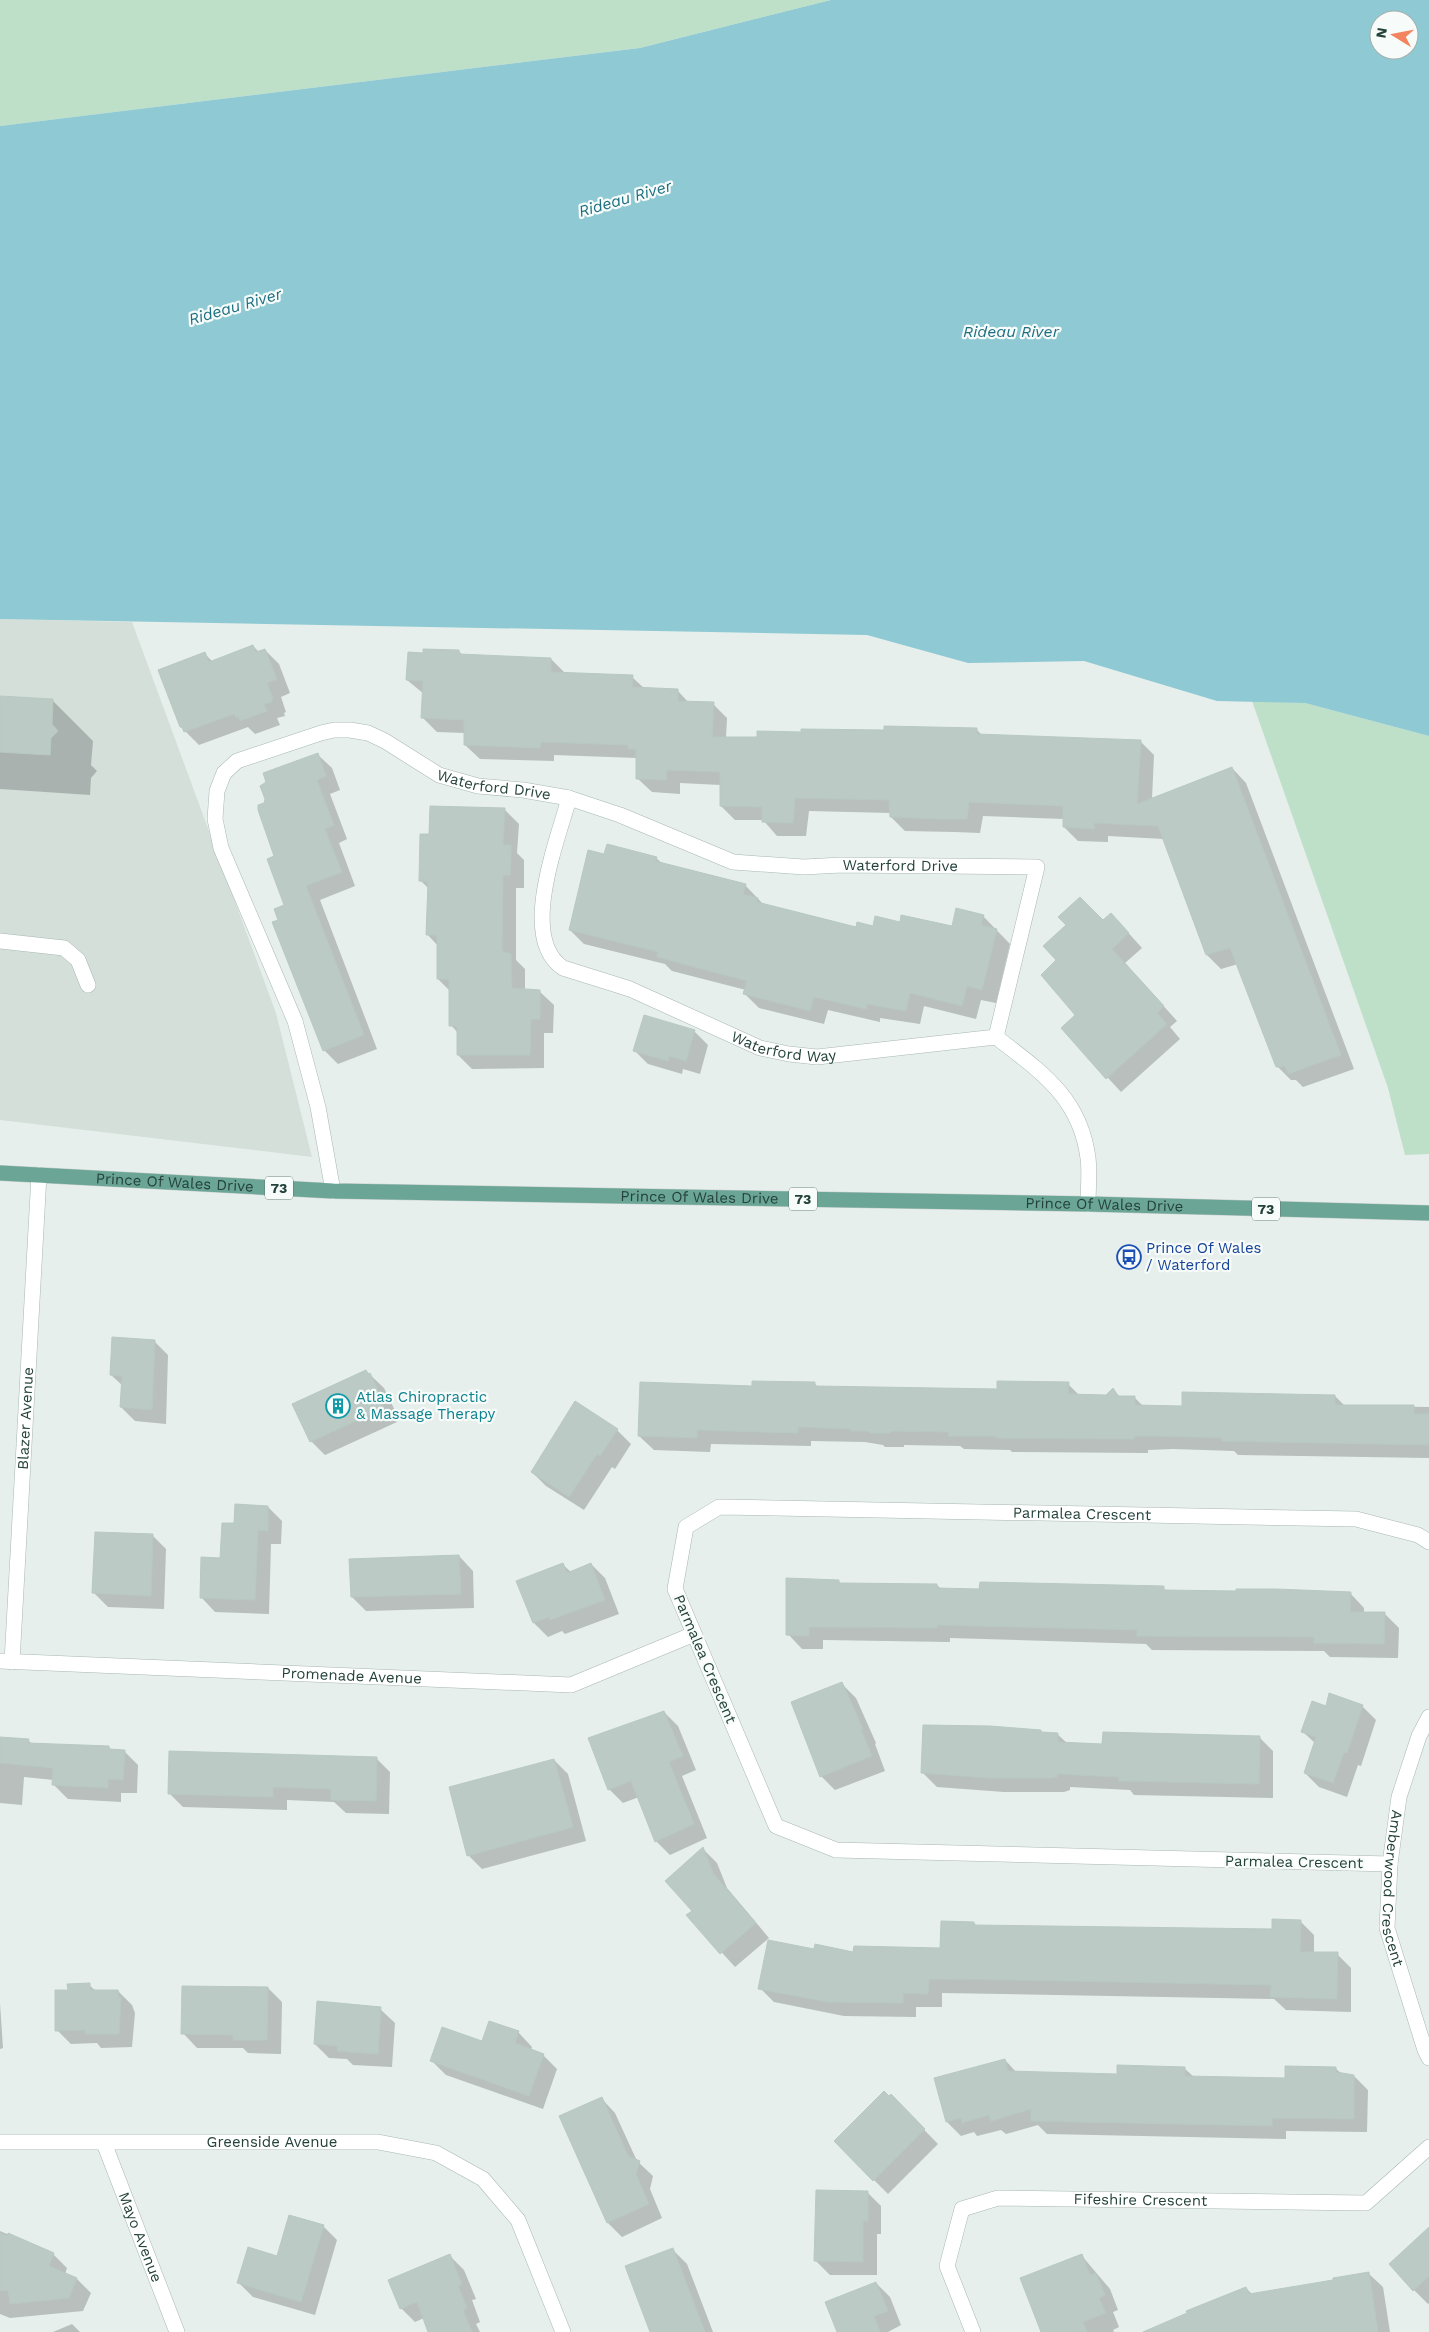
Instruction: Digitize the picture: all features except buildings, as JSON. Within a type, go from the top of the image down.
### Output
[{"type":"main road","name":"Prince Of Wales Drive","points":[[0,1173],[333,1191],[1088,1204],[1429,1213]]},
{"type":"street","name":"Waterford Drive","points":[[333,1191],[318,1107],[295,1020],[221,848],[215,819],[217,791],[224,774],[237,761],[257,753],[334,730],[368,733],[439,775],[464,784],[523,790],[570,798],[620,816],[733,862],[804,867],[841,864],[1037,866],[996,1037]]},
{"type":"street","name":"Waterford Way","points":[[570,798],[542,900],[541,916],[542,931],[549,952],[554,962],[563,968],[630,989],[760,1048],[789,1054],[817,1057],[996,1037]]},
{"type":"street","points":[[0,941],[64,948],[78,960],[88,985]]},
{"type":"street","points":[[996,1037],[1044,1076],[1064,1096],[1079,1120],[1089,1160],[1088,1204]]},
{"type":"street","name":"Blazer Avenue","points":[[6,1661],[39,1175]]},
{"type":"street","name":"Parmalea Crescent","points":[[1390,1864],[836,1850],[776,1826],[674,1589],[686,1527],[719,1507],[1356,1519],[1418,1534],[1429,1542]]},
{"type":"street","name":"Promenade Avenue","points":[[6,1661],[570,1685],[694,1634]]},
{"type":"street","name":"Amberwood Crescent","points":[[1429,1717],[1419,1736],[1399,1797],[1390,1864],[1387,1928],[1408,2000],[1429,2058]]},
{"type":"street","name":"Greenside Avenue","points":[[0,2142],[378,2142],[436,2153],[483,2179],[518,2220],[563,2332]]},
{"type":"street","name":"Mayo Avenue","points":[[104,2143],[177,2332]]},
{"type":"street","name":"Fifeshire Crescent","points":[[973,2332],[947,2266],[962,2208],[998,2198],[1366,2202],[1429,2147]]},
{"type":"shaded area","points":[[0,619],[132,622],[276,1013],[312,1157],[0,1120]]},
{"type":"green space","points":[[0,0],[831,0],[640,48],[0,126]]},
{"type":"green space","points":[[1252,701],[1305,703],[1429,736],[1429,1154],[1405,1155],[1388,1088]]},
{"type":"water","name":"Rideau River","points":[[831,0],[1429,0],[1429,736],[1305,703],[1217,701],[1084,661],[968,663],[867,635],[0,619],[0,126],[640,48]]},
{"type":"place","name":"Prince Of Wales / Waterford","points":[[1129,1257]]},
{"type":"place","name":"Atlas Chiropractic & Massage Therapy","points":[[338,1406]]}]
